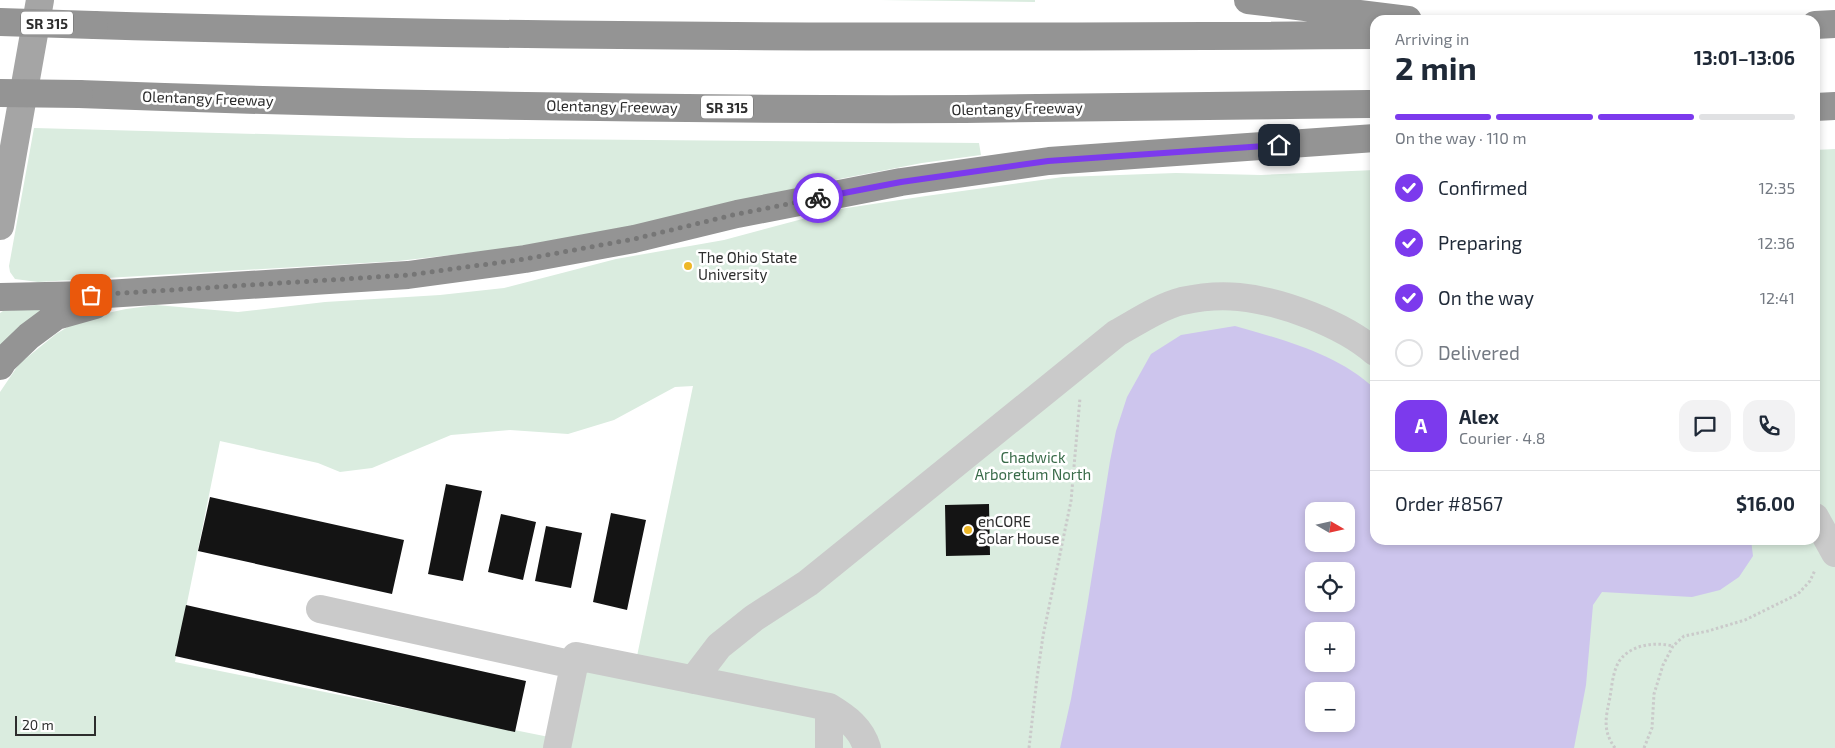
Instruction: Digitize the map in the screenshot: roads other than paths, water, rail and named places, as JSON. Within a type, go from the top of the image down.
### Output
[{"type":"highway","points":[[1248,0],[1370,15]]},
{"type":"highway","name":"SR 315","points":[[0,22],[590,36],[972,38],[1370,35]]},
{"type":"highway","points":[[1820,24],[1835,24]]},
{"type":"highway","name":"Olentangy Freeway","points":[[0,93],[239,100],[579,106],[962,109],[1370,104]]},
{"type":"highway","points":[[1820,98],[1835,98]]},
{"type":"highway","points":[[1820,108],[1835,106]]},
{"type":"highway","points":[[0,297],[91,295],[408,275],[525,259],[634,239],[737,214],[901,182],[1048,161],[1370,138]]},
{"type":"highway","points":[[0,366],[29,336],[56,316],[141,292]]},
{"type":"main road","points":[[0,226],[40,0]]},
{"type":"lane","points":[[693,680],[719,646],[754,618],[808,583],[1117,333],[1155,312],[1180,302],[1204,297],[1238,296],[1272,303],[1310,316],[1343,331],[1370,349]]},
{"type":"lane","points":[[320,609],[574,665]]},
{"type":"lane","points":[[557,748],[576,656],[829,707],[850,720],[864,737],[867,748]]},
{"type":"lane","points":[[829,707],[829,748]]},
{"type":"place","name":"The Ohio State University","points":[[688,266]]},
{"type":"place","name":"enCORE Solar House","points":[[968,530]]},
{"type":"park label","name":"Chadwick Arboretum North","points":[[1033,466]]}]
